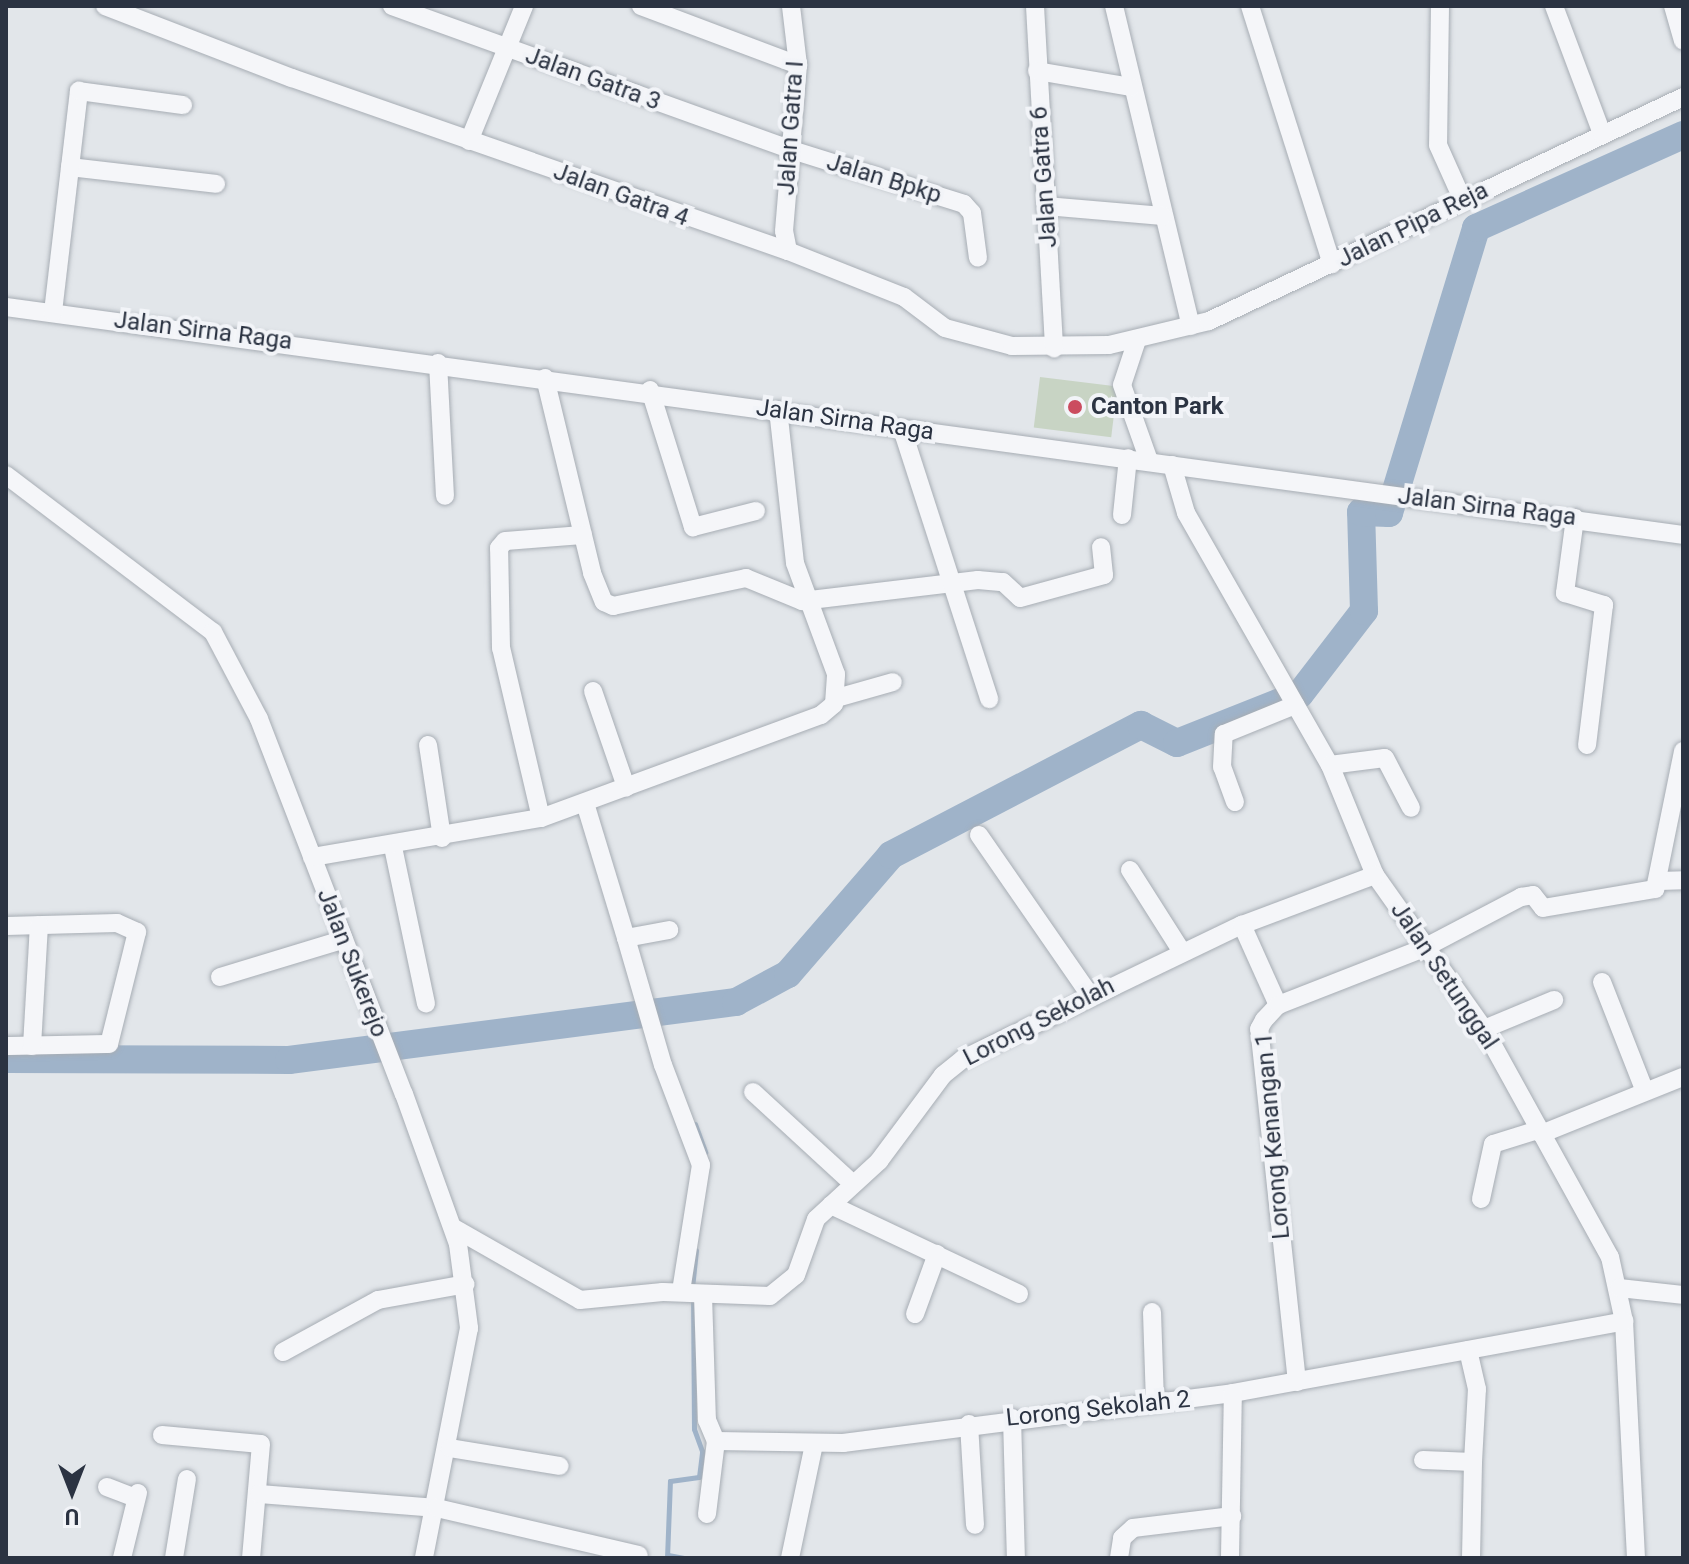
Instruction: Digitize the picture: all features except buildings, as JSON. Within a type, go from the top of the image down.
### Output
[{"type":"street","name":"Jalan Gatra 3","points":[[392,6],[795,151]]},
{"type":"street","points":[[469,141],[524,6]]},
{"type":"street","points":[[641,6],[798,65]]},
{"type":"street","name":"Jalan Gatra I","points":[[788,251],[785,218],[795,151],[798,65],[791,6]]},
{"type":"street","name":"Jalan Gatra 6","points":[[1035,6],[1054,348]]},
{"type":"street","points":[[1114,6],[1191,326]]},
{"type":"street","points":[[1250,6],[1332,264]]},
{"type":"street","points":[[1440,6],[1438,145],[1463,201]]},
{"type":"street","points":[[1554,6],[1602,134]]},
{"type":"street","points":[[1673,6],[1683,41]]},
{"type":"street","name":"Jalan Gatra 4","points":[[115,8],[469,141],[788,251],[904,297],[932,322],[960,334],[998,345],[1054,348],[1137,340]]},
{"type":"street","points":[[1037,71],[1132,87]]},
{"type":"street","points":[[53,312],[79,91],[183,105]]},
{"type":"street","name":"Jalan Pipa Reja","points":[[1137,340],[1191,326],[1332,264],[1683,97]]},
{"type":"street","name":"Jalan Bpkp","points":[[795,151],[964,204],[972,213],[978,258]]},
{"type":"street","points":[[70,167],[216,184]]},
{"type":"street","points":[[1046,206],[1163,216]]},
{"type":"street","name":"Jalan Sirna Raga","points":[[6,307],[650,390],[902,429],[1683,535]]},
{"type":"street","points":[[1137,340],[1121,382],[1149,461]]},
{"type":"street","points":[[438,363],[445,496]]},
{"type":"street","points":[[545,378],[583,535],[604,602],[613,606],[746,578],[808,600],[1003,582],[1020,598],[1104,575],[1101,547]]},
{"type":"street","points":[[650,390],[693,527],[756,511]]},
{"type":"street","points":[[778,410],[795,563],[832,659],[837,698]]},
{"type":"street","points":[[902,429],[950,586],[989,699]]},
{"type":"street","points":[[1122,515],[1128,458]]},
{"type":"street","name":"Jalan Setunggal","points":[[1172,465],[1186,513],[1330,765],[1375,875],[1484,1029],[1610,1257],[1624,1321],[1636,1558]]},
{"type":"street","name":"Jalan Sukerejo","points":[[6,475],[213,632],[242,680],[312,857],[454,1228],[466,1284],[468,1350],[450,1448],[424,1558]]},
{"type":"street","points":[[1575,518],[1564,589],[1604,605],[1587,745]]},
{"type":"street","points":[[541,818],[501,648],[499,548],[505,541],[583,535]]},
{"type":"street","points":[[312,857],[393,847],[541,818],[821,715],[837,698],[893,682]]},
{"type":"street","points":[[593,691],[626,787]]},
{"type":"street","points":[[1235,802],[1223,777],[1224,734],[1292,700]]},
{"type":"street","points":[[428,745],[442,838]]},
{"type":"street","points":[[1683,751],[1660,881],[1683,880]]},
{"type":"street","points":[[1330,765],[1385,758],[1411,808]]},
{"type":"street","points":[[585,803],[646,1012],[701,1165],[692,1293],[707,1420],[716,1441],[707,1514]]},
{"type":"street","points":[[979,835],[1089,994]]},
{"type":"street","points":[[393,847],[426,1004]]},
{"type":"street","points":[[1130,870],[1182,952]]},
{"type":"street","name":"Lorong Sekolah","points":[[454,1228],[580,1300],[692,1293],[758,1299],[783,1289],[796,1275],[810,1227],[853,1184],[963,1059],[1089,994],[1242,925],[1375,875]]},
{"type":"street","name":"Lorong Kenangan 1","points":[[1297,1382],[1259,1029],[1278,1005],[1424,948],[1521,897],[1533,895],[1545,908],[1654,890],[1660,881]]},
{"type":"street","points":[[6,926],[117,923],[137,932],[109,1044],[6,1046]]},
{"type":"street","points":[[32,1046],[39,925]]},
{"type":"street","points":[[1242,925],[1278,1005]]},
{"type":"street","points":[[626,938],[669,930]]},
{"type":"street","points":[[220,977],[342,940]]},
{"type":"street","points":[[1602,982],[1644,1089]]},
{"type":"street","points":[[1484,1029],[1554,1000]]},
{"type":"street","points":[[1481,1199],[1493,1144],[1539,1132],[1644,1089],[1683,1077]]},
{"type":"street","points":[[753,1092],[853,1184]]},
{"type":"street","points":[[831,1205],[1019,1294]]},
{"type":"street","points":[[915,1314],[937,1254]]},
{"type":"street","points":[[283,1352],[378,1300],[466,1284]]},
{"type":"street","points":[[1619,1288],[1683,1295]]},
{"type":"street","points":[[1152,1312],[1155,1401]]},
{"type":"street","name":"Lorong Sekolah 2","points":[[716,1441],[814,1444],[1233,1393],[1624,1321]]},
{"type":"street","points":[[1468,1350],[1477,1389],[1471,1558]]},
{"type":"street","points":[[1230,1558],[1233,1393]]},
{"type":"street","points":[[1012,1418],[1016,1558]]},
{"type":"street","points":[[969,1424],[975,1525]]},
{"type":"street","points":[[162,1435],[260,1443],[259,1494],[251,1558]]},
{"type":"street","points":[[790,1558],[814,1444]]},
{"type":"street","points":[[450,1448],[560,1466]]},
{"type":"street","points":[[1423,1460],[1473,1462]]},
{"type":"street","points":[[174,1558],[187,1479]]},
{"type":"street","points":[[107,1487],[137,1496],[122,1558]]},
{"type":"street","points":[[259,1494],[437,1508],[639,1555]]},
{"type":"street","points":[[1119,1558],[1122,1538],[1133,1528],[1232,1516]]},
{"type":"green space","name":"Canton Park","points":[[1040,377],[1117,387],[1111,437],[1034,428]]},
{"type":"waterway","points":[[6,1059],[289,1060],[736,1002],[788,974],[891,855],[1141,725],[1177,743],[1300,694],[1364,611],[1361,512],[1389,513],[1476,228],[1683,135]]},
{"type":"waterway","points":[[695,1124],[705,1152]]},
{"type":"waterway","points":[[692,1288],[696,1250]]},
{"type":"waterway","points":[[667,1558],[670,1481],[699,1477],[702,1451],[694,1429],[693,1298]]},
{"type":"waterway","points":[[668,1555],[684,1558]]},
{"type":"place","name":"Canton Park","points":[[1075,407]]}]
